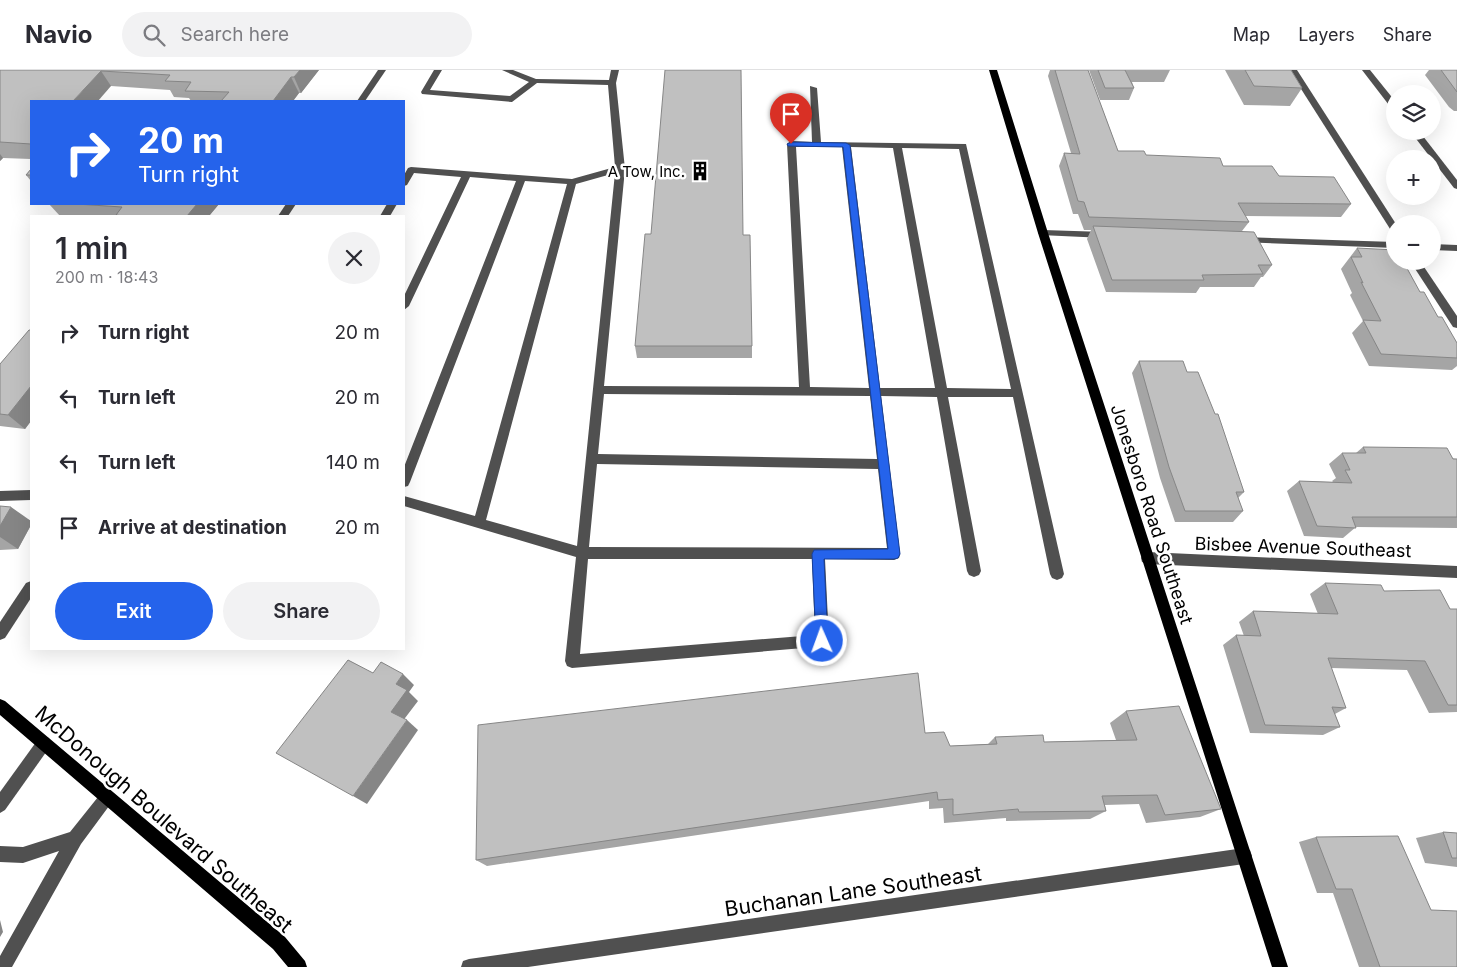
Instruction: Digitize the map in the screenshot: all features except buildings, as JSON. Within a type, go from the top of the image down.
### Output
[{"type":"main road","name":"Jonesboro Road Southeast","points":[[993,70],[1043,233],[1280,967]]},
{"type":"main road","name":"McDonough Boulevard Southeast","points":[[0,706],[279,943],[299,967]]},
{"type":"street","points":[[362,100],[382,70]]},
{"type":"street","points":[[438,70],[424,92],[512,98],[535,81]]},
{"type":"street","points":[[506,70],[535,81],[612,83]]},
{"type":"street","points":[[615,70],[612,83],[620,170],[572,661],[822,641],[818,554]]},
{"type":"street","points":[[1293,70],[1386,216]]},
{"type":"street","points":[[1366,70],[1386,96]]},
{"type":"street","points":[[812,88],[818,145]]},
{"type":"street","points":[[1421,140],[1457,186]]},
{"type":"street","points":[[805,392],[791,144],[963,146],[1057,574]]},
{"type":"street","points":[[405,501],[582,553],[894,554],[846,145]]},
{"type":"street","points":[[897,145],[974,571]]},
{"type":"street","points":[[405,181],[411,170],[572,182],[620,170]]},
{"type":"street","points":[[405,304],[467,174]]},
{"type":"street","points":[[405,479],[522,178]]},
{"type":"street","points":[[479,523],[572,182]]},
{"type":"street","points":[[1043,233],[1116,236]]},
{"type":"street","points":[[1236,240],[1386,245]]},
{"type":"street","points":[[1441,247],[1457,248]]},
{"type":"street","points":[[1421,270],[1457,324]]},
{"type":"street","points":[[598,390],[1018,393]]},
{"type":"street","points":[[591,459],[884,464]]},
{"type":"street","points":[[0,496],[30,495]]},
{"type":"street","name":"Bisbee Avenue Southeast","points":[[1147,558],[1457,572]]},
{"type":"street","points":[[0,634],[30,589]]},
{"type":"street","points":[[0,805],[44,743]]},
{"type":"street","points":[[3,967],[75,838],[107,797]]},
{"type":"street","points":[[0,854],[23,855],[75,838]]},
{"type":"street","name":"Buchanan Lane Southeast","points":[[469,967],[1244,856]]},
{"type":"place","name":"A Tow, Inc.","points":[[700,171]]},
{"type":"route","points":[[791,144],[846,145],[894,554],[818,554],[822,641]]}]
